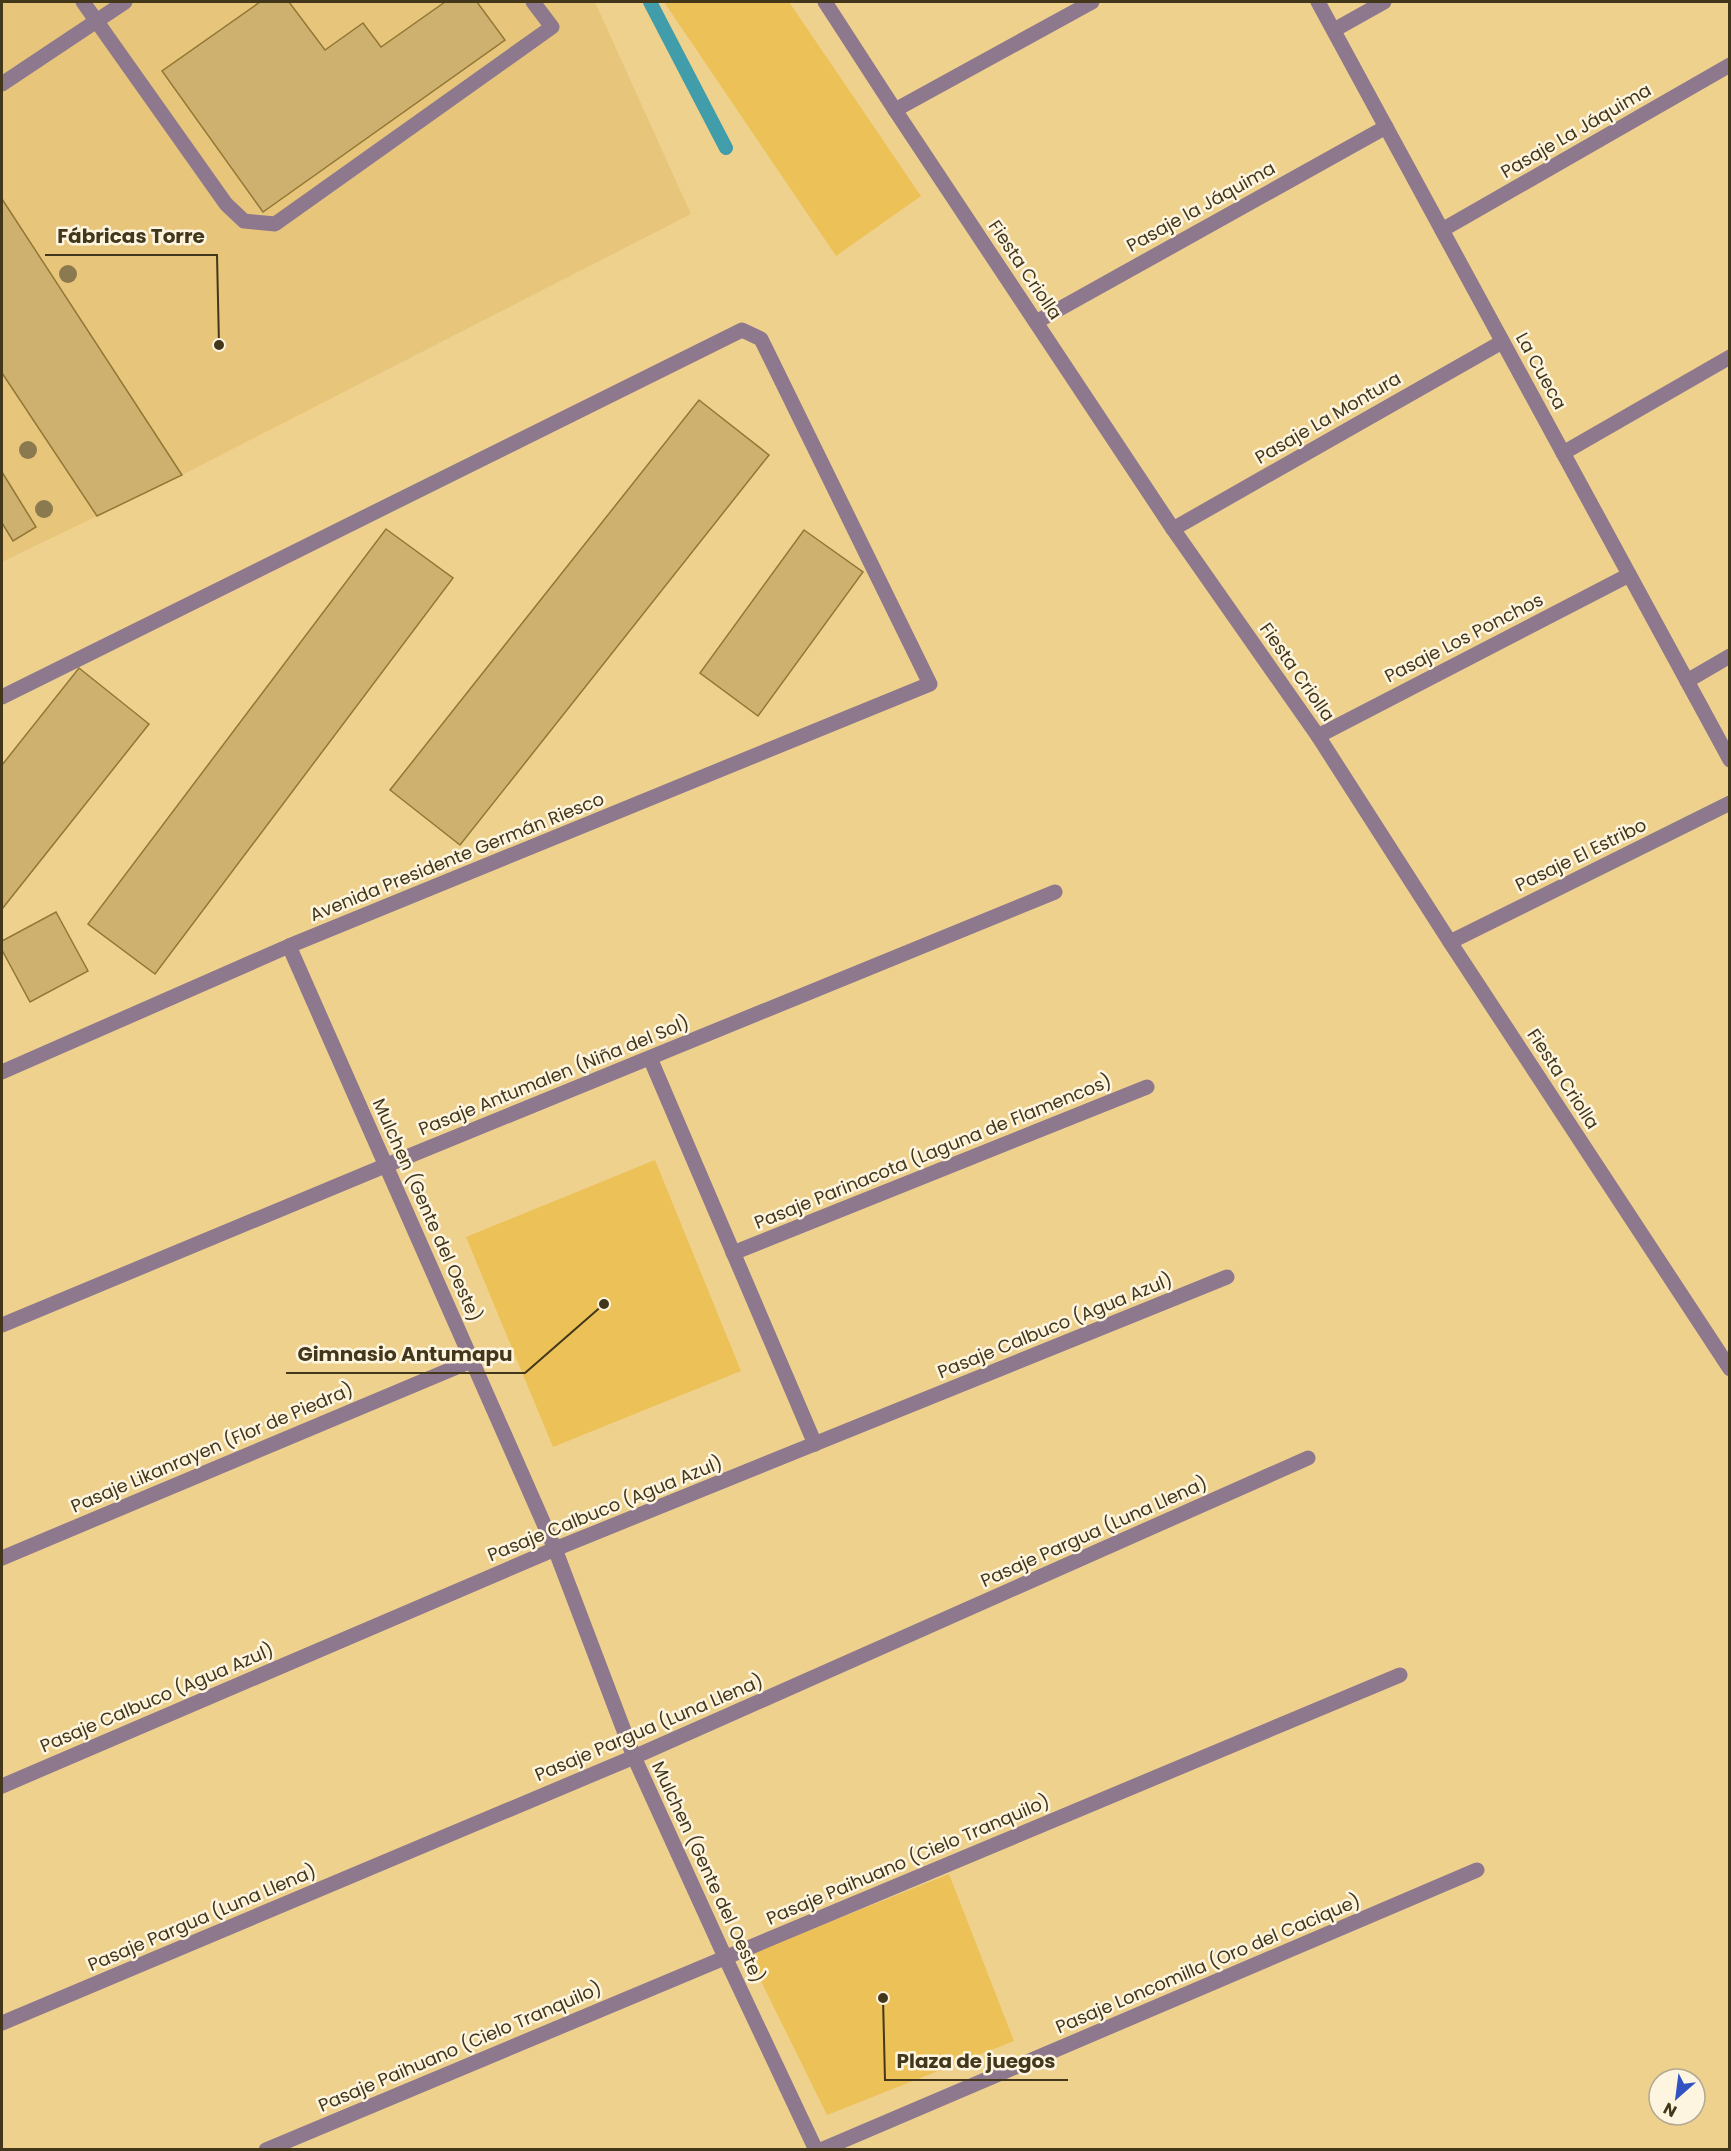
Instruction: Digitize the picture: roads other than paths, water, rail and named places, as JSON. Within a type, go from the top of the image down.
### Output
[{"type":"street","points":[[83,2],[226,204],[244,221],[275,224],[552,27],[533,2]]},
{"type":"street","points":[[2,84],[125,2]]},
{"type":"street","name":"Fiesta Criolla","points":[[825,2],[1173,529],[1318,736],[1730,1369]]},
{"type":"street","points":[[895,110],[1092,2]]},
{"type":"street","name":"La Cueca","points":[[1318,2],[1730,760]]},
{"type":"street","points":[[1334,30],[1384,2]]},
{"type":"street","name":"Pasaje La Jáquima","points":[[1442,230],[1730,65]]},
{"type":"street","name":"Pasaje la Jáquima","points":[[1036,322],[1386,127]]},
{"type":"street","name":"Avenida Presidente Germán Riesco","points":[[2,697],[742,330],[761,339],[930,684],[289,946],[2,1072]]},
{"type":"street","name":"Pasaje La Montura","points":[[1173,529],[1502,342]]},
{"type":"street","points":[[1563,453],[1730,357]]},
{"type":"street","name":"Pasaje Los Ponchos","points":[[1318,736],[1629,575]]},
{"type":"street","points":[[1687,681],[1730,657]]},
{"type":"street","name":"Pasaje El Estribo","points":[[1450,942],[1730,802]]},
{"type":"street","name":"Pasaje Antumalen (Niña del Sol)","points":[[2,1326],[387,1165],[1055,892]]},
{"type":"street","name":"Mulchen (Gente del Oeste)","points":[[289,946],[555,1549],[634,1757],[725,1958],[816,2150]]},
{"type":"street","points":[[650,1059],[815,1444]]},
{"type":"street","name":"Pasaje Parinacota (Laguna de Flamencos)","points":[[733,1253],[1147,1087]]},
{"type":"street","name":"Pasaje Calbuco (Agua Azul)","points":[[2,1786],[555,1549],[1227,1277]]},
{"type":"street","name":"Pasaje Likanrayen (Flor de Piedra)","points":[[2,1558],[471,1361]]},
{"type":"street","name":"Pasaje Pargua (Luna Llena)","points":[[2,2023],[634,1757],[1308,1458]]},
{"type":"street","name":"Pasaje Paihuano (Cielo Tranquilo)","points":[[266,2150],[1400,1675]]},
{"type":"street","name":"Pasaje Loncomilla (Oro del Cacique)","points":[[821,2150],[1477,1870]]},
{"type":"waterway","points":[[650,2],[726,148]]},
{"type":"place","name":"Fábricas Torre","points":[[219,345]]},
{"type":"place","name":"Gimnasio Antumapu","points":[[604,1304]]},
{"type":"place","name":"Plaza de juegos","points":[[883,1998]]}]
